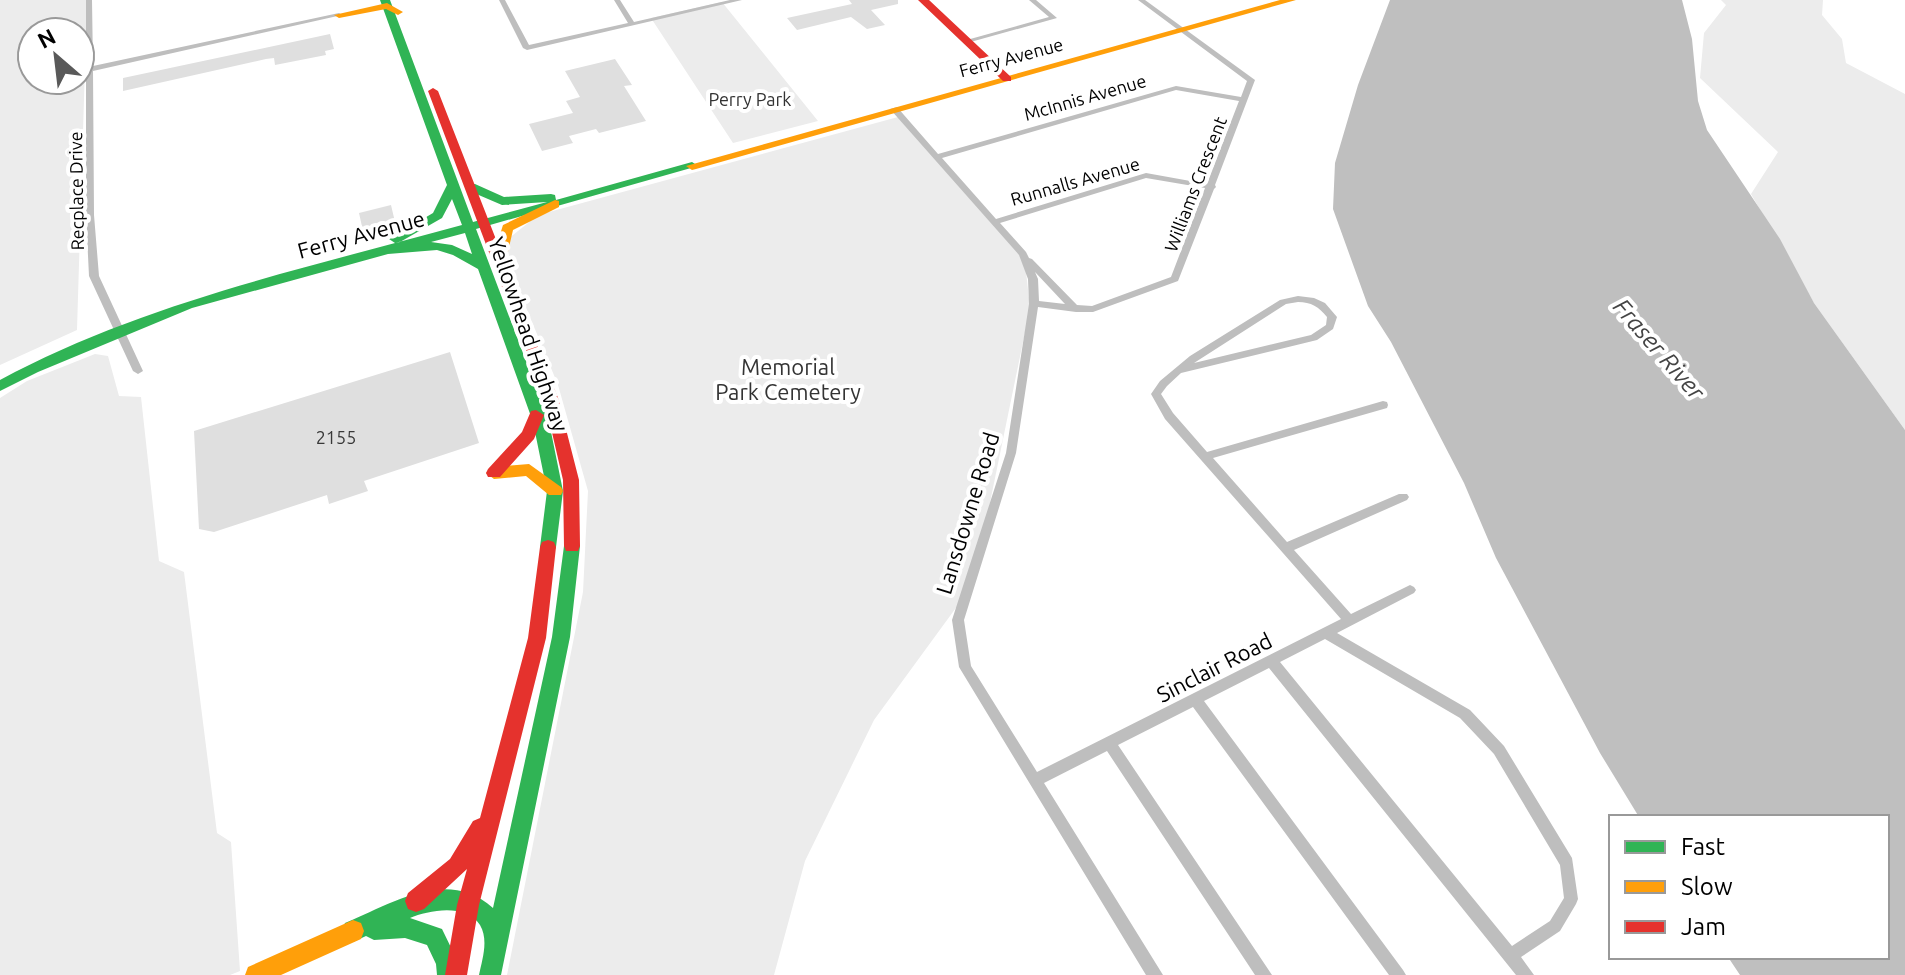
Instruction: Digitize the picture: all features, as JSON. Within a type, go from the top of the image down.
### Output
[{"type":"main road","points":[[343,14],[370,0]]},
{"type":"main road","points":[[923,0],[1007,79]]},
{"type":"main road","name":"Ferry Avenue","points":[[0,376],[187,305],[391,245],[1291,0]]},
{"type":"main road","points":[[343,14],[390,2]]},
{"type":"main road","name":"Yellowhead Highway","points":[[390,2],[471,187],[475,222]]},
{"type":"main road","points":[[343,14],[375,16],[400,24]]},
{"type":"main road","name":"Yellowhead Highway","points":[[400,24],[452,187],[475,222],[551,398],[571,480],[573,540],[561,637],[490,975]]},
{"type":"main road","points":[[391,245],[440,215],[448,205],[452,187]]},
{"type":"main road","points":[[471,187],[502,201],[553,201]]},
{"type":"main road","points":[[391,245],[438,243],[458,247],[491,264],[507,228],[553,201]]},
{"type":"main road","name":"Yellowhead Highway","points":[[456,975],[468,905],[537,638],[555,491],[541,422],[536,415],[491,264]]},
{"type":"main road","name":"Ferry Avenue","points":[[0,386],[120,328]]},
{"type":"main road","points":[[536,415],[529,435],[494,473],[529,470],[555,491]]},
{"type":"main road","points":[[406,909],[457,866],[497,794]]},
{"type":"main road","points":[[256,975],[424,901],[450,898],[468,905],[490,920],[496,948]]},
{"type":"main road","points":[[353,931],[405,927],[434,937],[447,962],[448,975]]},
{"type":"street","points":[[502,0],[527,48],[739,0]]},
{"type":"street","points":[[617,0],[632,24]]},
{"type":"street","points":[[967,41],[1054,18],[1032,0]]},
{"type":"street","points":[[1141,0],[1183,31]]},
{"type":"street","points":[[96,68],[343,14]]},
{"type":"street","name":"Williams Crescent","points":[[1034,304],[1093,309],[1175,279],[1251,80],[1183,31]]},
{"type":"street","name":"McInnis Avenue","points":[[936,157],[1176,88],[1244,100]]},
{"type":"street","name":"Recplace Drive","points":[[90,96],[90,215],[94,276],[138,371]]},
{"type":"street","name":"Lansdowne Road","points":[[894,109],[1023,254],[1033,279],[1034,304],[1011,453],[958,620],[965,667],[1155,975]]},
{"type":"street","name":"Runnalls Avenue","points":[[994,222],[1146,175],[1212,187]]},
{"type":"street","points":[[1023,254],[1076,309]]},
{"type":"street","points":[[1178,370],[1314,338],[1330,327],[1332,317],[1315,299],[1301,297],[1283,302],[1178,370],[1160,385],[1156,394],[1159,404],[1350,621]]},
{"type":"street","points":[[1206,456],[1383,405]]},
{"type":"street","points":[[1286,548],[1403,497]]},
{"type":"street","name":"Sinclair Road","points":[[1036,780],[1410,590]]},
{"type":"street","points":[[1326,633],[1465,714],[1499,750],[1567,863],[1571,899],[1555,926],[1511,955]]},
{"type":"street","points":[[1271,661],[1526,975]]},
{"type":"street","points":[[1195,700],[1398,975]]},
{"type":"street","points":[[1109,743],[1264,975]]},
{"type":"green space","points":[[0,0],[87,0],[87,16],[16,16],[16,96],[84,96],[77,330],[0,365]]},
{"type":"green space","points":[[1721,0],[1823,0],[1822,15],[1842,39],[1846,63],[1905,94],[1905,430],[1814,303],[1751,194],[1778,152],[1700,78],[1704,33],[1726,5]]},
{"type":"green space","name":"Perry Park","points":[[722,2],[818,121],[733,143],[651,18]]},
{"type":"green space","name":"Memorial Park Cemetery","points":[[898,117],[1024,253],[1030,308],[987,517],[958,605],[874,720],[805,861],[774,975],[507,975],[583,592],[588,491],[558,385],[506,259],[508,239],[538,215]]},
{"type":"green space","points":[[95,354],[108,356],[119,396],[141,397],[159,561],[184,572],[217,833],[231,842],[240,971],[230,975],[0,975],[0,398],[27,381]]},
{"type":"water","name":"Fraser River","points":[[1390,0],[1682,0],[1692,39],[1698,101],[1707,130],[1780,239],[1814,303],[1905,430],[1905,975],[1740,975],[1729,959],[1889,959],[1889,815],[1638,815],[1600,753],[1496,558],[1464,483],[1391,342],[1368,306],[1333,209],[1335,163],[1358,85]]},
{"type":"building","points":[[849,0],[898,0],[898,4],[871,10],[885,25],[867,29],[851,17],[797,30],[787,18],[852,4]]},
{"type":"building","points":[[330,34],[334,49],[325,51],[326,55],[275,65],[274,58],[266,59],[123,91],[123,78]]},
{"type":"building","points":[[615,59],[632,85],[624,86],[646,121],[599,133],[596,129],[569,136],[573,143],[542,151],[529,124],[573,113],[566,101],[580,97],[565,71]]},
{"type":"building","points":[[391,205],[395,222],[363,231],[359,213]]},
{"type":"building","points":[[450,352],[479,443],[364,481],[368,491],[329,504],[327,495],[214,532],[199,529],[194,431]]},
{"type":"traffic: fast","points":[[385,0],[541,422],[555,491],[548,547]]},
{"type":"traffic: fast","points":[[0,386],[33,368],[187,305],[692,166]]},
{"type":"traffic: fast","points":[[395,239],[438,215],[452,187]]},
{"type":"traffic: fast","points":[[471,187],[502,201],[551,198]]},
{"type":"traffic: fast","points":[[387,250],[437,246],[458,252],[482,266]]},
{"type":"traffic: fast","points":[[490,975],[561,637],[572,546]]},
{"type":"traffic: fast","points":[[353,931],[424,901],[450,898],[480,911],[490,920],[495,944]]},
{"type":"traffic: fast","points":[[374,929],[405,927],[434,937],[447,962],[448,975]]},
{"type":"traffic: slow","points":[[692,166],[1291,0]]},
{"type":"traffic: slow","points":[[339,15],[387,6],[398,12]]},
{"type":"traffic: slow","points":[[499,260],[507,228],[555,204]]},
{"type":"traffic: slow","points":[[494,473],[529,470],[555,491]]},
{"type":"traffic: slow","points":[[256,975],[353,931]]},
{"type":"traffic: jam","points":[[923,0],[1007,79]]},
{"type":"traffic: jam","points":[[433,91],[551,398],[571,480],[572,546]]},
{"type":"traffic: jam","points":[[494,473],[529,435],[536,415]]},
{"type":"traffic: jam","points":[[456,975],[468,905],[537,638],[548,547]]},
{"type":"traffic: jam","points":[[416,901],[457,866],[480,828]]}]
